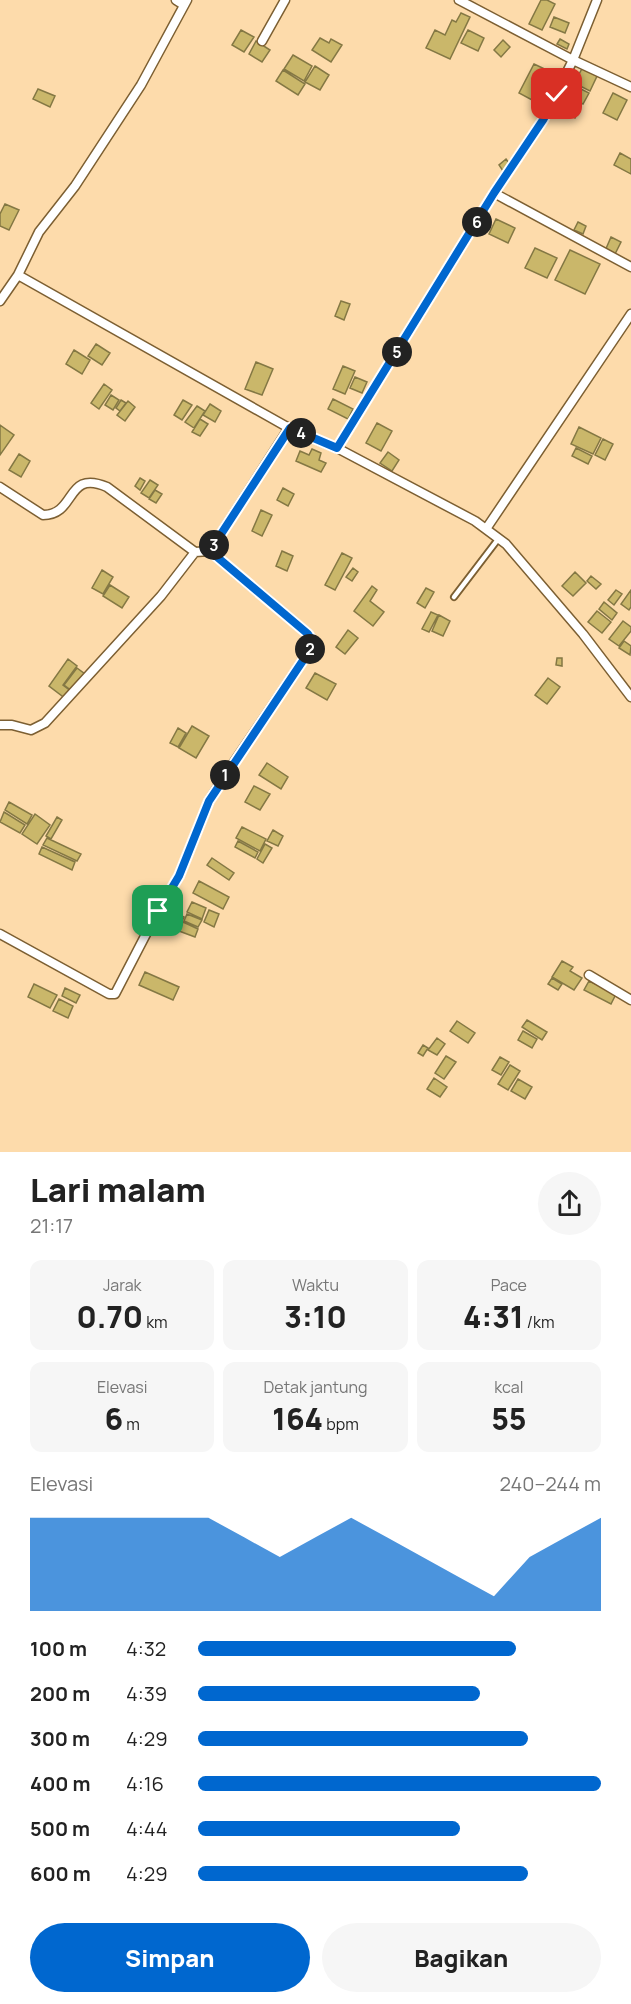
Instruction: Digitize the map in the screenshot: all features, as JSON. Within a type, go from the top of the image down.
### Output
[{"type":"street","points":[[262,42],[285,0]]},
{"type":"street","points":[[459,0],[573,60],[631,87]]},
{"type":"street","points":[[337,448],[494,193],[543,120],[573,60],[597,0]]},
{"type":"street","points":[[0,301],[18,275],[39,232],[75,186],[141,85],[182,2]]},
{"type":"street","points":[[494,193],[631,267]]},
{"type":"street","points":[[18,275],[290,428],[337,448],[475,521],[511,549],[583,634],[631,697]]},
{"type":"street","points":[[486,529],[631,314]]},
{"type":"street","points":[[210,551],[290,428]]},
{"type":"street","points":[[0,488],[43,515],[48,515],[56,513],[78,486],[94,481],[107,487],[195,552],[210,551],[308,634],[313,642],[310,650],[209,801],[179,876],[115,994],[109,994],[0,934]]},
{"type":"street","points":[[0,726],[6,724],[32,730],[45,723],[160,596],[195,552]]},
{"type":"street","points":[[589,975],[631,1000]]},
{"type":"lane","points":[[454,597],[499,538]]},
{"type":"building","points":[[541,0],[555,4],[542,30],[529,24]]},
{"type":"building","points":[[461,13],[470,17],[450,59],[426,48],[435,30],[445,35],[452,20],[456,22]]},
{"type":"building","points":[[554,17],[569,23],[565,33],[550,27]]},
{"type":"building","points":[[241,30],[254,37],[244,52],[232,45]]},
{"type":"building","points":[[468,30],[484,38],[478,51],[461,43]]},
{"type":"building","points":[[320,38],[329,43],[331,39],[342,45],[331,62],[312,50]]},
{"type":"building","points":[[560,39],[569,44],[567,49],[557,44]]},
{"type":"building","points":[[503,40],[510,47],[501,57],[494,50]]},
{"type":"building","points":[[256,41],[270,50],[262,62],[249,54]]},
{"type":"building","points":[[293,55],[312,66],[304,81],[284,69]]},
{"type":"building","points":[[534,64],[547,70],[532,100],[519,93]]},
{"type":"building","points":[[315,66],[329,75],[320,90],[305,82]]},
{"type":"building","points":[[583,67],[598,74],[590,91],[574,83]]},
{"type":"building","points":[[548,69],[560,76],[552,91],[540,85]]},
{"type":"building","points":[[283,70],[305,84],[298,95],[276,81]]},
{"type":"building","points":[[573,85],[589,93],[583,104],[567,96]]},
{"type":"building","points":[[38,89],[55,96],[50,107],[33,99]]},
{"type":"building","points":[[539,89],[550,94],[544,106],[533,100]]},
{"type":"building","points":[[613,93],[627,100],[617,120],[603,113]]},
{"type":"building","points":[[562,96],[581,105],[575,118],[556,108]]},
{"type":"building","points":[[620,153],[631,159],[631,174],[614,165]]},
{"type":"building","points":[[506,159],[511,166],[503,171],[499,165]]},
{"type":"building","points":[[5,204],[19,210],[9,230],[0,226],[0,214]]},
{"type":"building","points":[[496,219],[515,228],[508,243],[489,234]]},
{"type":"building","points":[[578,222],[586,226],[583,234],[574,230]]},
{"type":"building","points":[[611,237],[621,242],[614,256],[605,251]]},
{"type":"building","points":[[535,248],[557,258],[547,278],[525,268]]},
{"type":"building","points":[[570,250],[600,264],[585,294],[555,280]]},
{"type":"building","points":[[341,301],[350,304],[344,320],[335,316]]},
{"type":"building","points":[[96,344],[110,353],[102,365],[88,356]]},
{"type":"building","points":[[74,350],[90,360],[82,374],[66,364]]},
{"type":"building","points":[[256,362],[273,369],[262,395],[245,389]]},
{"type":"building","points":[[343,366],[355,371],[345,394],[333,389]]},
{"type":"building","points":[[355,377],[367,382],[362,393],[350,388]]},
{"type":"building","points":[[104,384],[112,390],[99,409],[91,403]]},
{"type":"building","points":[[111,395],[119,400],[113,410],[105,405]]},
{"type":"building","points":[[333,399],[353,409],[348,419],[328,409]]},
{"type":"building","points":[[121,400],[126,403],[120,411],[116,408]]},
{"type":"building","points":[[183,400],[192,405],[182,420],[174,415]]},
{"type":"building","points":[[128,401],[135,407],[125,421],[117,415]]},
{"type":"building","points":[[210,404],[221,411],[215,422],[203,415]]},
{"type":"building","points":[[197,406],[205,411],[194,428],[185,422]]},
{"type":"building","points":[[200,419],[208,424],[200,436],[192,432]]},
{"type":"building","points":[[377,423],[392,431],[381,451],[366,443]]},
{"type":"building","points":[[0,425],[14,435],[0,455]]},
{"type":"building","points":[[579,427],[601,438],[593,454],[571,444]]},
{"type":"building","points":[[603,439],[613,444],[605,460],[595,455]]},
{"type":"building","points":[[576,448],[592,456],[588,464],[572,456]]},
{"type":"building","points":[[312,449],[321,453],[319,460],[326,463],[321,472],[296,461],[300,451],[309,455]]},
{"type":"building","points":[[388,452],[399,460],[392,471],[380,463]]},
{"type":"building","points":[[19,454],[30,461],[21,477],[9,470]]},
{"type":"building","points":[[140,478],[145,481],[140,490],[135,486]]},
{"type":"building","points":[[150,480],[158,485],[149,498],[141,493]]},
{"type":"building","points":[[283,488],[294,494],[288,506],[277,500]]},
{"type":"building","points":[[155,490],[162,494],[156,503],[149,499]]},
{"type":"building","points":[[261,510],[272,515],[262,536],[252,531]]},
{"type":"building","points":[[282,551],[293,556],[287,571],[276,566]]},
{"type":"building","points":[[342,553],[352,558],[335,590],[325,585]]},
{"type":"building","points":[[353,568],[358,572],[352,581],[346,577]]},
{"type":"building","points":[[102,570],[113,577],[103,594],[92,588]]},
{"type":"building","points":[[575,572],[586,583],[573,596],[562,586]]},
{"type":"building","points":[[591,576],[601,584],[596,589],[587,581]]},
{"type":"building","points":[[110,585],[129,597],[122,608],[103,596]]},
{"type":"building","points":[[372,586],[377,590],[370,601],[384,612],[373,626],[354,611]]},
{"type":"building","points":[[426,588],[434,592],[425,608],[417,603]]},
{"type":"building","points":[[616,590],[622,594],[614,605],[608,600]]},
{"type":"building","points":[[631,590],[631,607],[629,610],[621,604]]},
{"type":"building","points":[[604,602],[617,613],[612,620],[599,609]]},
{"type":"building","points":[[597,611],[611,622],[602,633],[588,622]]},
{"type":"building","points":[[431,612],[438,615],[429,632],[422,629]]},
{"type":"building","points":[[439,615],[450,621],[443,636],[432,631]]},
{"type":"building","points":[[623,621],[631,627],[631,631],[619,646],[609,639]]},
{"type":"building","points":[[348,630],[358,638],[345,654],[336,647]]},
{"type":"building","points":[[624,641],[631,646],[630,655],[619,648]]},
{"type":"building","points":[[557,658],[562,658],[562,666],[556,665]]},
{"type":"building","points":[[68,659],[77,666],[63,685],[72,692],[66,699],[49,686]]},
{"type":"building","points":[[77,668],[85,674],[72,691],[64,685]]},
{"type":"building","points":[[315,673],[336,684],[327,700],[306,688]]},
{"type":"building","points":[[548,678],[560,687],[547,704],[535,695]]},
{"type":"building","points":[[192,726],[209,736],[196,758],[179,748]]},
{"type":"building","points":[[178,728],[186,733],[178,747],[170,743]]},
{"type":"building","points":[[267,763],[288,777],[281,789],[259,775]]},
{"type":"building","points":[[254,786],[270,794],[260,810],[245,802]]},
{"type":"building","points":[[9,802],[32,815],[27,824],[5,810]]},
{"type":"building","points":[[4,812],[25,825],[20,833],[0,822]]},
{"type":"building","points":[[35,814],[50,825],[37,844],[22,834]]},
{"type":"building","points":[[57,817],[62,820],[51,839],[46,836]]},
{"type":"building","points":[[242,827],[266,839],[260,851],[236,838]]},
{"type":"building","points":[[273,830],[283,836],[278,846],[267,841]]},
{"type":"building","points":[[47,838],[81,854],[77,861],[43,845]]},
{"type":"building","points":[[238,841],[258,852],[255,858],[235,847]]},
{"type":"building","points":[[265,844],[272,848],[263,863],[257,859]]},
{"type":"building","points":[[42,847],[75,862],[72,870],[39,854]]},
{"type":"building","points":[[212,858],[234,873],[229,880],[207,865]]},
{"type":"building","points":[[199,881],[229,897],[223,909],[193,893]]},
{"type":"building","points":[[192,902],[206,908],[202,919],[187,912]]},
{"type":"building","points":[[209,910],[219,914],[214,927],[204,922]]},
{"type":"building","points":[[177,914],[184,917],[180,926],[173,923]]},
{"type":"building","points":[[187,914],[202,920],[198,927],[184,921]]},
{"type":"building","points":[[183,922],[198,929],[195,937],[179,931]]},
{"type":"building","points":[[562,961],[573,967],[570,971],[582,978],[574,990],[552,977]]},
{"type":"building","points":[[145,972],[179,987],[173,1000],[139,985]]},
{"type":"building","points":[[552,978],[562,984],[558,990],[548,984]]},
{"type":"building","points":[[589,981],[616,994],[611,1004],[584,990]]},
{"type":"building","points":[[34,984],[57,995],[50,1008],[28,997]]},
{"type":"building","points":[[65,988],[80,995],[76,1003],[62,996]]},
{"type":"building","points":[[59,999],[73,1006],[68,1018],[53,1011]]},
{"type":"building","points":[[527,1020],[547,1032],[542,1040],[522,1027]]},
{"type":"building","points":[[457,1021],[475,1033],[468,1043],[450,1031]]},
{"type":"building","points":[[523,1031],[537,1039],[532,1048],[518,1040]]},
{"type":"building","points":[[437,1038],[445,1044],[437,1055],[428,1050]]},
{"type":"building","points":[[423,1045],[428,1048],[423,1056],[418,1053]]},
{"type":"building","points":[[446,1056],[456,1062],[444,1079],[435,1073]]},
{"type":"building","points":[[500,1057],[509,1062],[501,1075],[492,1070]]},
{"type":"building","points":[[510,1065],[520,1071],[508,1090],[498,1084]]},
{"type":"building","points":[[434,1078],[447,1087],[440,1097],[427,1089]]},
{"type":"building","points":[[518,1079],[532,1087],[525,1099],[511,1091]]},
{"type":"route","points":[[158,911],[179,876],[209,801],[310,650],[313,642],[308,634],[210,551],[290,428],[337,448],[494,193],[543,120],[557,94]]}]
